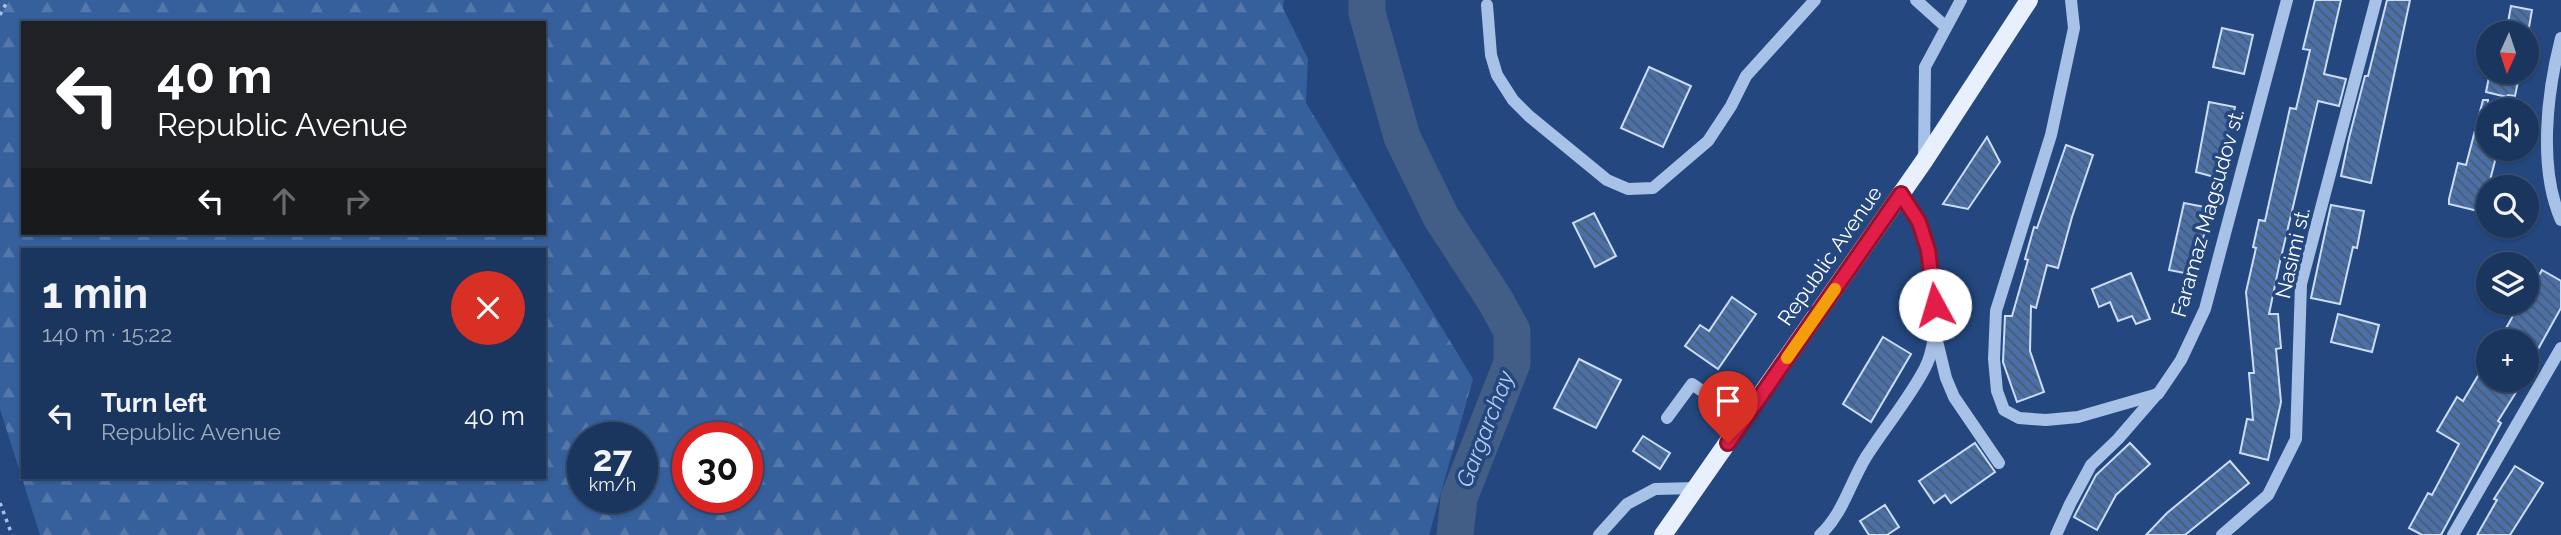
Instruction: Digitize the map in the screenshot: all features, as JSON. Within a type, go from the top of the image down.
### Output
[{"type":"main road","name":"Republic Avenue","points":[[1663,535],[1924,161],[2029,0]]},
{"type":"street","points":[[1487,5],[1491,55],[1497,75],[1513,100],[1607,180],[1628,189],[1653,188],[1709,141],[1746,76],[1815,0]]},
{"type":"street","points":[[1916,0],[1947,27]]},
{"type":"street","points":[[1924,161],[1925,67],[1961,0]]},
{"type":"street","points":[[2071,0],[2074,28],[2051,135],[1996,312],[1994,359],[1997,391],[2004,410],[2019,418],[2046,420],[2078,417],[2158,394]]},
{"type":"street","name":"Faramaz Magsudov st.","points":[[2056,535],[2091,465],[2119,439],[2158,394],[2180,360],[2205,309],[2287,0]]},
{"type":"street","name":"Nasimi st.","points":[[2222,535],[2268,495],[2296,439],[2301,284],[2376,0]]},
{"type":"street","points":[[2561,38],[2546,155],[2551,189],[2561,220]]},
{"type":"street","points":[[1820,535],[1832,522],[1864,460],[1926,367],[1934,330],[1935,305],[1928,250],[1919,222],[1901,194]]},
{"type":"street","points":[[1934,330],[1946,378],[1954,397],[1998,463]]},
{"type":"street","points":[[2452,535],[2561,348]]},
{"type":"street","points":[[1668,418],[1692,384],[1744,420]]},
{"type":"street","points":[[1599,535],[1627,504],[1655,489],[1697,488]]},
{"type":"path","points":[[0,15],[8,0]]},
{"type":"path","points":[[0,503],[12,535]]},
{"type":"green space","points":[[0,0],[1284,0],[1283,8],[1308,59],[1306,103],[1473,379],[1429,535],[40,535],[22,479],[546,479],[546,248],[21,248],[21,475],[0,409]]},
{"type":"building","points":[[2315,0],[2341,0],[2324,74],[2346,79],[2339,106],[2318,101],[2269,314],[2278,314],[2281,348],[2276,349],[2281,402],[2268,460],[2240,453],[2247,419],[2253,420],[2249,373],[2254,373],[2246,292],[2259,220],[2265,221],[2290,108],[2296,109],[2310,50],[2303,49]]},
{"type":"building","points":[[2387,0],[2410,0],[2371,183],[2341,176]]},
{"type":"building","points":[[2511,6],[2532,10],[2530,21],[2508,21]]},
{"type":"building","points":[[2222,28],[2253,35],[2244,74],[2213,67]]},
{"type":"building","points":[[1649,67],[1691,86],[1663,147],[1621,128]]},
{"type":"building","points":[[2488,84],[2518,84],[2515,96],[2486,92]]},
{"type":"building","points":[[2209,102],[2235,107],[2218,178],[2196,172]]},
{"type":"building","points":[[2476,127],[2476,161],[2495,161],[2491,175],[2476,175],[2476,211],[2449,204],[2458,163],[2466,165]]},
{"type":"building","points":[[1987,137],[2000,162],[1968,209],[1943,204]]},
{"type":"building","points":[[2066,145],[2093,155],[2058,268],[2047,265],[2036,308],[2031,306],[2030,351],[2044,392],[2017,402],[2003,362],[2005,316],[2012,316],[2034,227],[2037,228]]},
{"type":"building","points":[[2184,203],[2210,208],[2195,275],[2169,270]]},
{"type":"building","points":[[2331,205],[2364,211],[2357,248],[2353,247],[2340,304],[2311,298]]},
{"type":"building","points":[[1594,213],[1616,256],[1595,267],[1573,223]]},
{"type":"building","points":[[2542,270],[2561,281],[2561,308],[2539,347],[2539,329],[2506,329],[2513,315],[2539,315],[2539,275]]},
{"type":"building","points":[[2131,273],[2150,319],[2136,324],[2132,316],[2118,321],[2110,302],[2099,307],[2092,289]]},
{"type":"building","points":[[1732,297],[1756,314],[1718,369],[1685,346],[1700,325],[1709,331]]},
{"type":"building","points":[[2338,314],[2379,325],[2372,352],[2331,342]]},
{"type":"building","points":[[1883,337],[1911,354],[1871,422],[1843,404]]},
{"type":"building","points":[[1579,359],[1621,380],[1596,428],[1554,408]]},
{"type":"building","points":[[2476,379],[2476,392],[2516,392],[2498,421],[2501,423],[2441,535],[2422,535],[2409,528],[2428,493],[2432,495],[2459,444],[2437,431],[2457,397],[2463,401]]},
{"type":"building","points":[[1643,436],[1670,453],[1660,469],[1633,451]]},
{"type":"building","points":[[1975,443],[1995,472],[1951,503],[1945,495],[1934,503],[1919,481]]},
{"type":"building","points":[[2130,443],[2150,464],[2116,495],[2097,530],[2074,517],[2096,475]]},
{"type":"building","points":[[2230,461],[2249,483],[2185,535],[2146,535],[2167,513]]},
{"type":"building","points":[[2515,466],[2543,483],[2510,535],[2477,535],[2497,500],[2494,499]]},
{"type":"building","points":[[1885,505],[1899,527],[1887,535],[1869,535],[1860,521]]},
{"type":"waterway","name":"Gargarchay","points":[[1367,0],[1367,13],[1402,137],[1441,217],[1512,331],[1512,363],[1459,498],[1455,535]]},
{"type":"slow traffic","points":[[1787,358],[1835,289]]},
{"type":"route","points":[[1728,443],[1901,194],[1919,222],[1928,250],[1935,305]]}]
